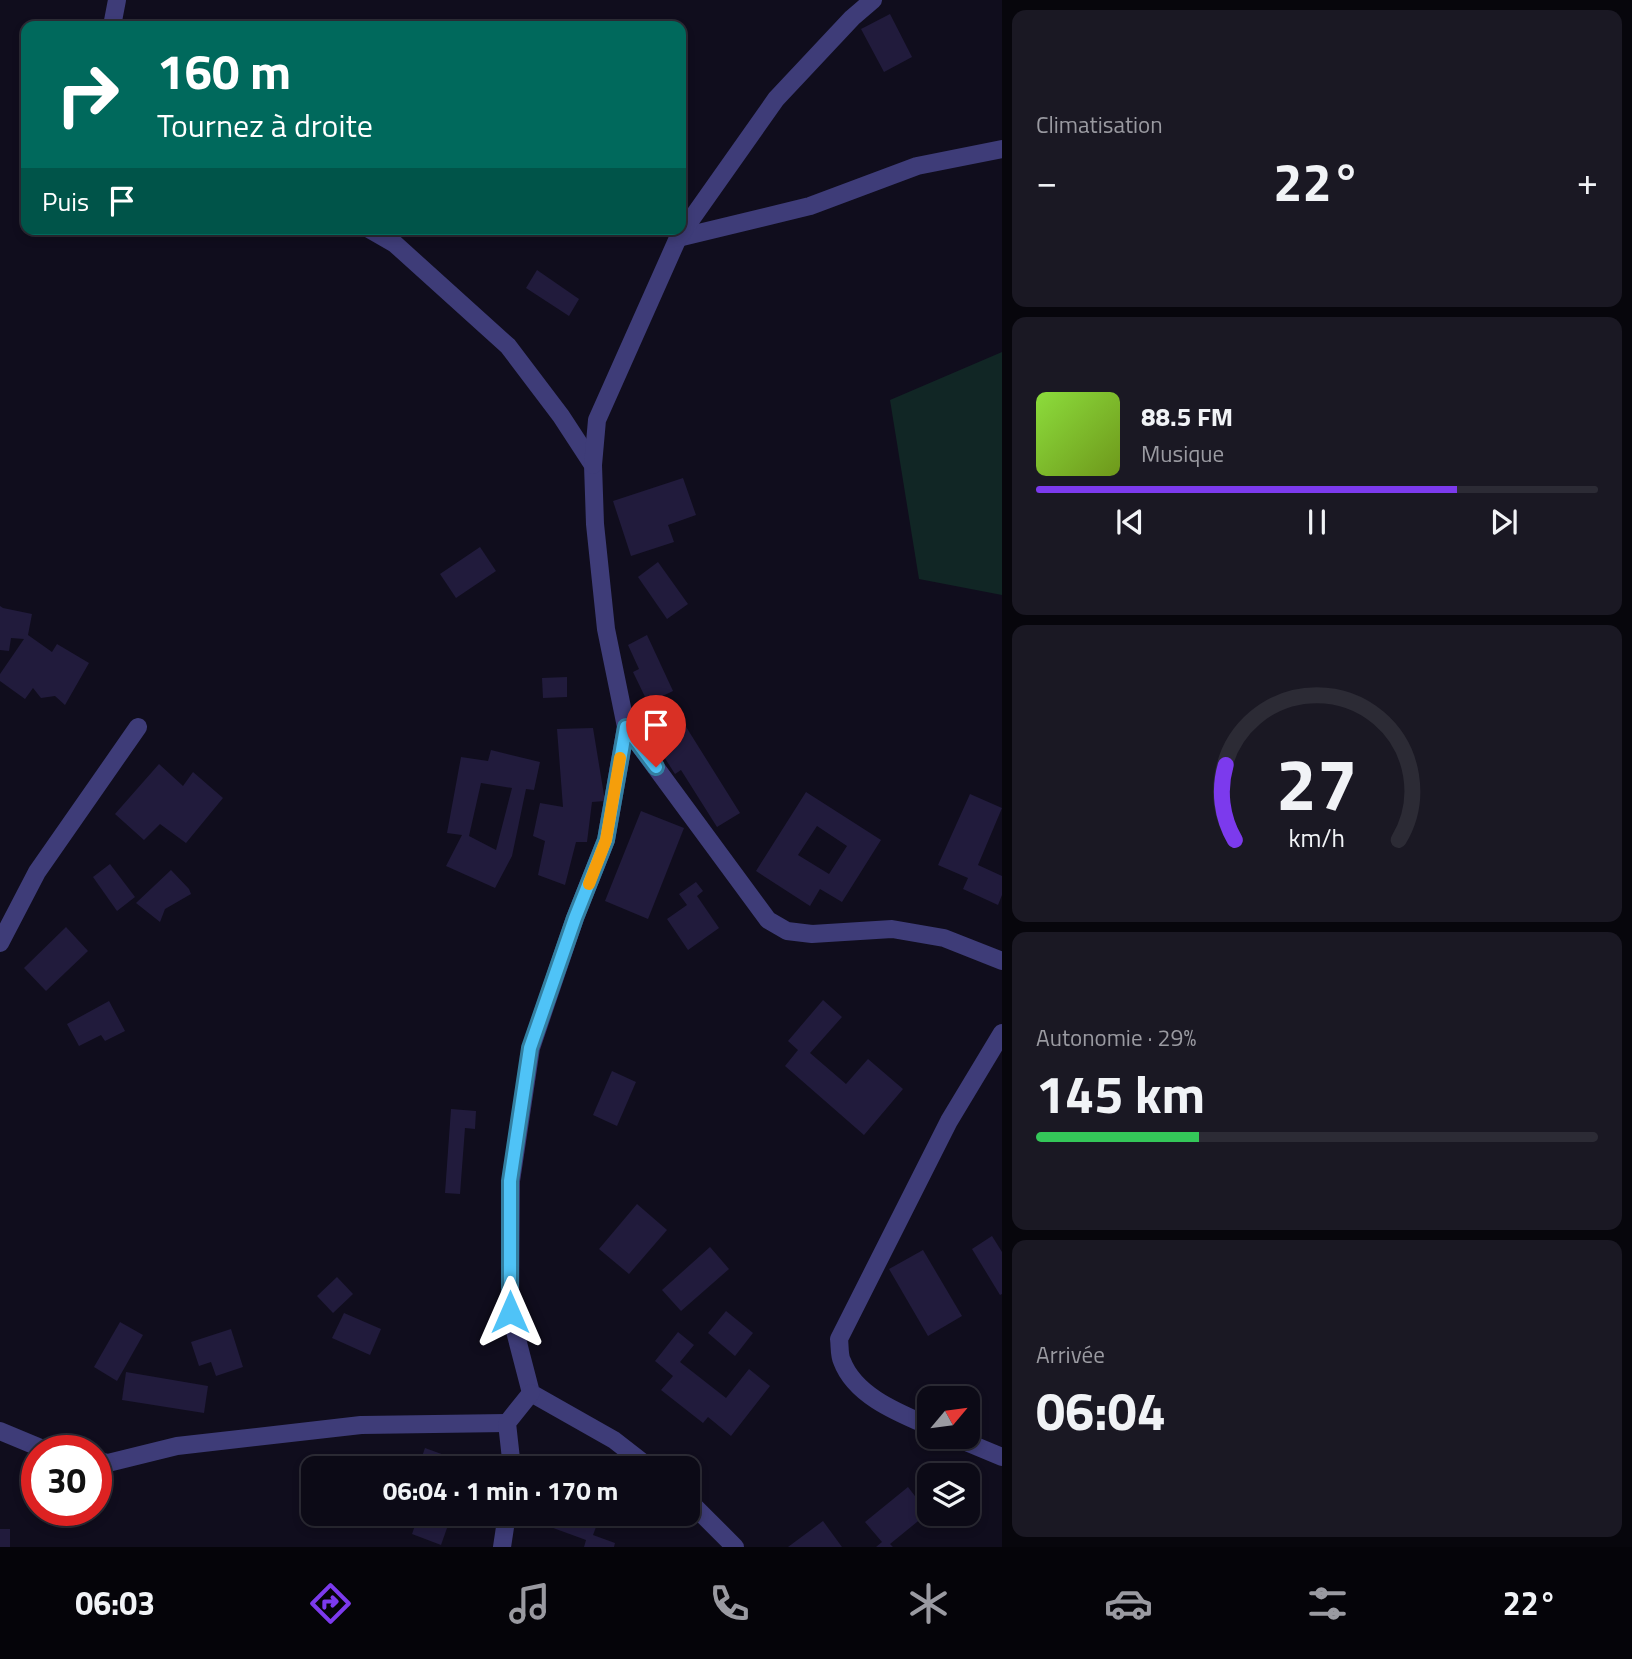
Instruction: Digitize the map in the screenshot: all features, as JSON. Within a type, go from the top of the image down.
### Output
[{"type":"street","points":[[113,21],[117,0]]},
{"type":"street","points":[[686,227],[776,99],[852,18],[873,0]]},
{"type":"street","points":[[678,238],[810,206],[917,166],[1002,149]]},
{"type":"street","points":[[379,235],[395,244],[508,346],[561,416],[593,465]]},
{"type":"street","points":[[635,1456],[614,1440],[531,1393],[510,1312],[510,1181],[530,1048],[575,918],[606,840],[626,727],[606,629],[595,524],[593,465],[597,420],[680,235]]},
{"type":"street","points":[[0,943],[37,872],[138,727]]},
{"type":"street","points":[[626,727],[768,920],[787,931],[812,934],[892,929],[943,937],[1002,961]]},
{"type":"street","points":[[917,1421],[889,1409],[859,1387],[842,1361],[839,1339],[949,1121],[1002,1033]]},
{"type":"street","points":[[511,1456],[507,1423],[531,1393]]},
{"type":"street","points":[[112,1462],[177,1446],[361,1424],[507,1423]]},
{"type":"street","points":[[0,1431],[21,1440]]},
{"type":"street","points":[[980,1448],[1002,1457]]},
{"type":"street","points":[[700,1512],[735,1547]]},
{"type":"street","points":[[502,1547],[505,1526]]},
{"type":"green space","points":[[1002,352],[1002,595],[919,579],[890,400]]},
{"type":"building","points":[[890,14],[912,57],[884,72],[861,29]]},
{"type":"building","points":[[537,270],[579,299],[569,316],[526,288]]},
{"type":"building","points":[[683,478],[696,515],[668,525],[674,542],[631,556],[613,501]]},
{"type":"building","points":[[480,547],[496,571],[456,598],[440,574]]},
{"type":"building","points":[[658,562],[688,604],[667,619],[638,577]]},
{"type":"building","points":[[0,606],[32,614],[28,635],[52,652],[57,644],[89,663],[65,705],[55,696],[41,698],[33,688],[25,699],[0,681],[0,674],[24,639],[11,638],[9,651],[0,650]]},
{"type":"building","points":[[647,635],[673,691],[648,703],[633,672],[639,669],[628,645]]},
{"type":"building","points":[[567,677],[567,697],[543,698],[542,678]]},
{"type":"building","points":[[678,714],[740,813],[717,827],[681,770],[675,774],[659,749],[672,740],[662,724]]},
{"type":"building","points":[[593,728],[605,801],[592,802],[587,842],[576,842],[565,885],[538,875],[545,841],[533,836],[540,803],[563,807],[557,729]]},
{"type":"building","points":[[491,750],[540,762],[534,790],[526,789],[512,856],[495,888],[446,866],[462,835],[447,833],[461,757],[488,761]],"holes":[[[481,783],[512,788],[496,850],[469,836]]]},
{"type":"building","points":[[159,764],[183,786],[193,772],[223,798],[186,843],[160,824],[144,840],[115,814]]},
{"type":"building","points":[[806,792],[881,840],[842,902],[820,889],[810,906],[756,871]],"holes":[[[817,826],[847,846],[829,874],[798,855]]]},
{"type":"building","points":[[970,794],[1002,808],[978,865],[1002,876],[1002,895],[998,905],[963,889],[968,878],[938,865]]},
{"type":"building","points":[[641,811],[684,828],[648,919],[605,901]]},
{"type":"building","points":[[110,864],[135,897],[117,911],[93,877]]},
{"type":"building","points":[[171,870],[191,894],[165,909],[160,922],[136,903]]},
{"type":"building","points":[[696,882],[703,891],[697,896],[719,928],[688,950],[667,919],[687,905],[679,894]]},
{"type":"building","points":[[66,927],[88,951],[46,991],[24,968]]},
{"type":"building","points":[[823,1000],[842,1017],[810,1053],[846,1084],[868,1059],[903,1089],[864,1135],[785,1066],[798,1050],[788,1041]]},
{"type":"building","points":[[109,1001],[125,1031],[105,1041],[101,1035],[79,1046],[67,1024]]},
{"type":"building","points":[[612,1071],[636,1082],[617,1126],[593,1115]]},
{"type":"building","points":[[451,1109],[476,1111],[475,1129],[465,1128],[460,1194],[445,1193]]},
{"type":"building","points":[[637,1204],[667,1230],[629,1274],[599,1249]]},
{"type":"building","points":[[992,1236],[1002,1252],[1000,1295],[972,1249]]},
{"type":"building","points":[[710,1247],[729,1269],[681,1311],[662,1290]]},
{"type":"building","points":[[923,1250],[962,1316],[928,1336],[889,1269]]},
{"type":"building","points":[[337,1277],[353,1294],[333,1313],[317,1296]]},
{"type":"building","points":[[726,1311],[753,1333],[735,1356],[708,1333]]},
{"type":"building","points":[[344,1313],[381,1329],[370,1355],[332,1338]]},
{"type":"building","points":[[120,1322],[143,1335],[117,1381],[94,1367]]},
{"type":"building","points":[[231,1329],[243,1367],[216,1376],[211,1362],[199,1366],[191,1342]]},
{"type":"building","points":[[678,1332],[694,1345],[680,1362],[726,1398],[749,1369],[770,1386],[731,1436],[708,1417],[703,1423],[661,1390],[673,1376],[655,1361]]},
{"type":"building","points":[[126,1372],[208,1386],[204,1413],[122,1400]]},
{"type":"building","points":[[425,1448],[447,1456],[422,1456]]},
{"type":"building","points":[[908,1487],[917,1499],[917,1522],[890,1544],[893,1547],[876,1547],[882,1542],[865,1522]]},
{"type":"building","points":[[823,1521],[842,1547],[788,1547]]},
{"type":"building","points":[[415,1526],[448,1526],[441,1545],[412,1534]]},
{"type":"building","points":[[548,1526],[596,1526],[593,1535],[615,1543],[614,1547],[584,1547],[586,1540]]},
{"type":"building","points":[[0,1529],[10,1529],[10,1547],[0,1547]]},
{"type":"slow traffic","points":[[589,884],[606,840],[620,758]]},
{"type":"route","points":[[510,1312],[510,1181],[530,1048],[575,918],[606,840],[626,727],[656,767]]}]
